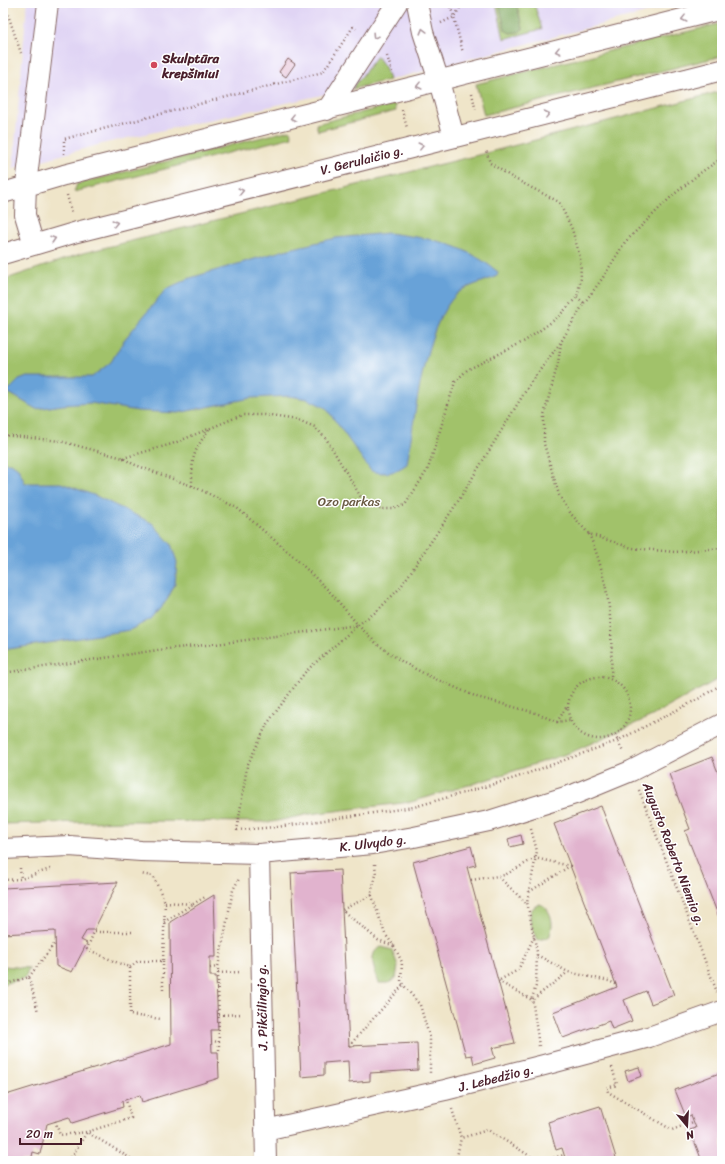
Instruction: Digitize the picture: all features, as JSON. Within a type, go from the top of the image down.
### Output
[{"type":"street","points":[[34,245],[25,215],[26,185],[48,3]]},
{"type":"street","points":[[327,110],[397,3]]},
{"type":"street","points":[[417,3],[423,32],[440,81],[454,137]]},
{"type":"street","points":[[3,193],[64,175],[722,10]]},
{"type":"street","name":"V. Gerulaičio g.","points":[[3,254],[77,232],[722,70]]},
{"type":"street","name":"K. Ulvydo g.","points":[[3,849],[70,846],[140,851],[259,854],[373,844],[453,830],[489,821],[575,794],[631,771],[722,724]]},
{"type":"street","name":"J. Pikčilingio g.","points":[[259,854],[266,1161]]},
{"type":"street","name":"J. Lebedžio g.","points":[[265,1130],[438,1092],[544,1066],[649,1037],[721,1004]]},
{"type":"path","points":[[4,3],[22,55]]},
{"type":"path","points":[[449,3],[454,17],[468,74]]},
{"type":"path","points":[[423,32],[454,17],[463,3]]},
{"type":"path","points":[[64,175],[64,139],[323,72],[353,27],[375,36],[384,42],[412,148]]},
{"type":"path","points":[[123,458],[172,444],[242,415],[264,415],[291,419],[315,427],[327,440],[362,499],[378,509],[392,509],[405,504],[428,469],[455,382],[467,370],[525,341],[558,318],[577,297],[581,278],[580,257],[572,229],[559,202],[513,178],[490,163],[484,145]]},
{"type":"path","points":[[722,158],[672,196],[625,242],[602,279],[584,303],[561,342],[546,359],[531,382],[456,503],[400,588],[377,611],[358,625],[306,671],[267,724],[247,766],[237,830],[277,827],[414,807],[515,778],[618,740],[700,698],[722,684]]},
{"type":"path","points":[[577,297],[584,303]]},
{"type":"path","points":[[561,342],[558,363],[544,414],[544,444],[559,495],[571,514],[589,534],[600,563],[612,618],[611,678]]},
{"type":"path","points":[[192,486],[192,458],[198,445],[209,429]]},
{"type":"path","points":[[3,435],[60,441],[123,458],[133,464],[192,486],[237,508],[299,561],[332,594],[358,625],[377,644],[404,663],[429,676],[477,697],[536,713],[556,722],[570,720]]},
{"type":"path","points":[[589,534],[632,548],[650,550],[675,552],[722,548]]},
{"type":"path","points":[[3,673],[158,650],[224,643],[358,625]]},
{"type":"path","points":[[556,722],[567,706],[571,692],[586,678],[604,676],[611,678],[625,689],[630,707],[628,720],[622,729],[615,734],[597,739],[586,736],[577,730],[570,720],[567,706]]},
{"type":"path","name":"Augusto Roberto Niemio g.","points":[[615,734],[631,771],[721,1004]]},
{"type":"path","points":[[534,838],[536,851],[527,904],[537,955],[536,986],[532,1000],[536,1030],[544,1066]]},
{"type":"path","points":[[373,844],[376,875],[371,893],[385,934],[394,946],[402,962],[401,982],[420,1005],[430,1039],[438,1092],[461,1138],[456,1161]]},
{"type":"path","points":[[471,880],[505,875],[535,858],[570,866],[528,892]]},
{"type":"path","points":[[20,869],[20,879]]},
{"type":"path","points":[[219,1050],[218,967],[233,890],[242,872]]},
{"type":"path","points":[[140,874],[153,876],[165,902],[163,993]]},
{"type":"path","points":[[498,877],[527,904]]},
{"type":"path","points":[[372,895],[342,910],[378,940],[394,946]]},
{"type":"path","points":[[164,922],[205,897]]},
{"type":"path","points":[[165,902],[193,904]]},
{"type":"path","points":[[130,967],[87,949],[94,932],[132,932]]},
{"type":"path","points":[[532,1000],[498,981],[518,970],[534,937]]},
{"type":"path","points":[[3,985],[29,977],[55,943]]},
{"type":"path","points":[[537,955],[568,972],[610,981],[617,985]]},
{"type":"path","points":[[161,1019],[130,1015],[130,967],[138,960],[163,961]]},
{"type":"path","points":[[210,968],[218,967]]},
{"type":"path","points":[[218,973],[240,972]]},
{"type":"path","points":[[532,1000],[568,972]]},
{"type":"path","points":[[29,977],[38,1012]]},
{"type":"path","points":[[349,1046],[403,985]]},
{"type":"path","points":[[219,1015],[240,1014]]},
{"type":"path","points":[[212,1042],[219,1042]]},
{"type":"path","points":[[617,1086],[607,1088],[608,1092],[672,1130],[693,1122]]},
{"type":"path","points":[[55,1121],[60,1135],[87,1132],[131,1118],[126,1100]]},
{"type":"path","points":[[461,1138],[488,1130],[538,1161]]},
{"type":"path","points":[[68,1161],[87,1132]]},
{"type":"path","points":[[87,1132],[135,1161]]},
{"type":"path","points":[[542,1161],[564,1155]]},
{"type":"shaded area","points":[[27,3],[683,3],[389,80],[105,143],[13,168]]},
{"type":"green space","points":[[496,3],[499,3],[505,30],[523,29],[516,3],[534,3],[542,29],[504,39]]},
{"type":"green space","points":[[499,3],[516,3],[523,29],[519,32],[510,33],[505,30]]},
{"type":"green space","points":[[722,23],[722,56],[484,115],[476,84]]},
{"type":"green space","points":[[377,56],[385,67],[389,80],[352,89]]},
{"type":"green space","name":"Ozo parkas","points":[[722,91],[722,677],[652,716],[572,752],[411,802],[310,814],[272,822],[129,821],[3,824],[3,280],[83,253],[482,154]]},
{"type":"green space","points":[[395,104],[396,111],[318,131],[316,124]]},
{"type":"green space","points":[[290,130],[292,137],[74,192],[77,184]]},
{"type":"green space","points":[[540,904],[544,906],[550,914],[552,928],[549,937],[539,940],[536,938],[532,928],[530,914],[535,906]]},
{"type":"green space","points":[[382,947],[392,950],[398,966],[396,978],[389,983],[379,983],[373,963],[374,953],[377,949]]},
{"type":"green space","points":[[3,966],[29,968],[25,978],[3,984]]},
{"type":"water","points":[[388,233],[419,237],[459,248],[472,254],[498,272],[497,276],[471,286],[458,293],[446,307],[436,326],[422,373],[407,464],[394,471],[382,473],[371,471],[326,408],[308,399],[289,396],[251,398],[178,413],[138,411],[91,403],[36,409],[9,393],[3,392],[3,388],[10,389],[19,380],[27,377],[92,377],[111,362],[124,340],[166,289],[190,278],[285,250],[336,238]]},
{"type":"water","points":[[3,463],[11,463],[18,468],[25,483],[61,483],[96,496],[152,523],[171,544],[177,562],[175,584],[167,600],[151,619],[130,630],[3,650]]},
{"type":"building","points":[[288,59],[295,64],[286,77],[279,72]]},
{"type":"building","points":[[712,757],[722,783],[722,925],[685,831],[690,829],[669,774]]},
{"type":"building","points":[[601,806],[674,995],[651,1004],[646,991],[624,1000],[632,1021],[612,1029],[609,1021],[563,1038],[553,1012],[617,987],[554,824]]},
{"type":"building","points":[[521,835],[523,844],[510,847],[508,839]]},
{"type":"building","points":[[471,846],[476,865],[467,867],[515,1043],[492,1048],[495,1058],[474,1064],[472,1055],[466,1056],[413,862]]},
{"type":"building","points":[[340,870],[349,1046],[417,1043],[418,1070],[370,1073],[370,1081],[349,1083],[348,1061],[324,1063],[324,1075],[301,1077],[291,873]]},
{"type":"building","points":[[118,882],[94,930],[87,930],[81,940],[87,943],[72,972],[56,966],[55,931],[3,934],[3,888]]},
{"type":"building","points":[[214,895],[216,957],[210,957],[210,976],[216,976],[218,1030],[211,1030],[212,1052],[218,1052],[219,1078],[142,1102],[140,1095],[122,1101],[123,1107],[72,1123],[69,1117],[47,1124],[40,1154],[33,1152],[31,1161],[3,1161],[3,1108],[6,1095],[171,1044],[170,922]]},
{"type":"building","points":[[639,1067],[642,1076],[628,1081],[625,1071]]},
{"type":"building","points":[[722,1072],[722,1161],[702,1161],[690,1130],[696,1128],[691,1115],[686,1117],[675,1090]]},
{"type":"building","points":[[600,1106],[617,1161],[566,1161],[562,1148],[556,1150],[548,1122]]},
{"type":"place","name":"Skulptūra krepšiniui","points":[[154,65]]}]
